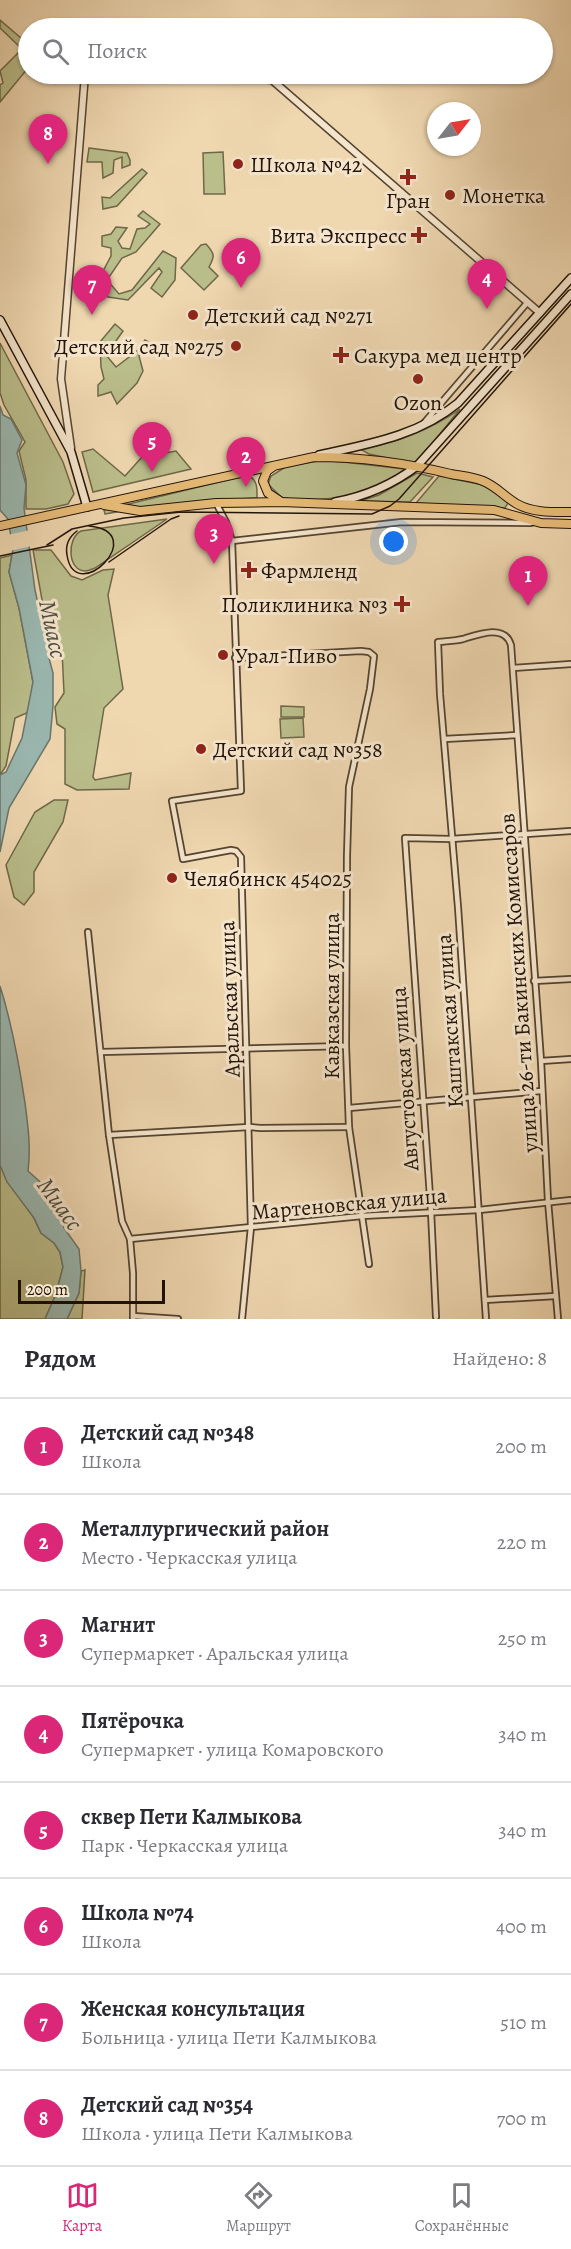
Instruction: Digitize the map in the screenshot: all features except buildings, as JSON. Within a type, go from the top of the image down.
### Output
[{"type":"main road","points":[[0,526],[381,441],[419,429],[437,420],[458,403],[571,278]]},
{"type":"main road","points":[[321,504],[346,500],[380,490],[417,466],[571,294]]},
{"type":"main road","points":[[540,313],[548,320]]},
{"type":"main road","points":[[0,321],[71,452],[87,507]]},
{"type":"main road","points":[[314,456],[417,466],[482,481],[492,485],[526,508],[545,512],[571,512]]},
{"type":"main road","points":[[278,463],[267,471],[263,481],[268,493],[281,502]]},
{"type":"main road","points":[[99,504],[140,511],[216,503],[281,502],[494,510],[541,523],[571,524]]},
{"type":"street","points":[[71,452],[60,379],[84,84]]},
{"type":"street","points":[[277,84],[540,313]]},
{"type":"street","points":[[419,429],[527,303]]},
{"type":"street","name":"Аральская улица","points":[[216,503],[226,522],[232,541],[241,791],[172,801],[183,859],[231,850],[236,851],[241,857],[251,1227],[242,1319]]},
{"type":"street","points":[[232,541],[402,522],[541,523]]},
{"type":"street","name":"улица 26-ти Бакинских Комиссаров","points":[[438,642],[490,632],[504,634],[509,638],[511,645],[558,1319]]},
{"type":"street","name":"Каштакская улица","points":[[438,642],[486,1319]]},
{"type":"street","name":"Кавказская улица","points":[[235,658],[361,651],[369,652],[374,656],[370,689],[349,787],[346,1046],[349,1126],[369,1264]]},
{"type":"street","points":[[513,668],[571,664]]},
{"type":"street","points":[[444,739],[517,735]]},
{"type":"street","points":[[451,839],[571,831]]},
{"type":"street","name":"Августовская улица","points":[[436,1317],[431,1211],[405,838],[451,839]]},
{"type":"street","points":[[88,932],[108,1135],[122,1221],[130,1239],[133,1318],[178,1319]]},
{"type":"street","points":[[534,981],[571,979]]},
{"type":"street","points":[[101,1052],[346,1046]]},
{"type":"street","points":[[541,1061],[571,1059]]},
{"type":"street","points":[[349,1108],[541,1091]]},
{"type":"street","points":[[108,1135],[249,1127],[349,1126]]},
{"type":"street","name":"Мартеновская улица","points":[[130,1239],[362,1216],[479,1209],[571,1200]]},
{"type":"street","points":[[485,1300],[556,1296]]},
{"type":"green space","points":[[0,20],[18,35],[18,45],[0,28]]},
{"type":"green space","points":[[18,53],[18,80],[0,102],[0,85],[3,83],[0,71]]},
{"type":"green space","points":[[89,148],[127,153],[130,165],[122,168],[122,157],[114,160],[113,173],[103,178],[102,162],[87,162]]},
{"type":"green space","points":[[223,152],[225,194],[204,194],[203,153]]},
{"type":"green space","points":[[142,169],[147,173],[117,206],[103,209],[102,197],[110,198]]},
{"type":"green space","points":[[143,211],[160,224],[136,252],[122,258],[107,280],[119,294],[132,290],[163,251],[176,258],[175,280],[162,297],[151,288],[162,272],[159,268],[128,300],[108,297],[100,291],[78,291],[79,288],[95,286],[111,256],[111,248],[102,246],[102,236],[111,234],[116,227],[127,228],[118,241],[122,248],[130,249],[137,229],[145,228],[150,224],[138,216]]},
{"type":"green space","points":[[206,244],[213,255],[209,267],[218,276],[204,290],[181,268],[201,245]]},
{"type":"green space","points":[[115,324],[123,331],[106,355],[116,367],[137,351],[145,340],[150,343],[139,356],[143,371],[137,383],[117,404],[111,392],[98,396],[98,385],[104,379],[100,342]]},
{"type":"green space","points":[[0,343],[63,462],[74,494],[68,504],[46,509],[26,509],[26,480],[19,451],[25,442],[4,405],[0,393]]},
{"type":"green space","points":[[460,409],[416,464],[369,454],[360,449],[412,435]]},
{"type":"green space","points":[[93,449],[125,476],[142,457],[176,451],[191,469],[93,492],[82,452]]},
{"type":"green space","points":[[325,460],[405,469],[379,486],[363,492],[313,500],[282,498],[268,484],[271,476],[287,466]]},
{"type":"green space","points":[[417,473],[433,477],[410,502],[360,501],[379,495]]},
{"type":"green space","points":[[248,475],[255,482],[257,498],[181,503],[105,514],[104,510]]},
{"type":"green space","points":[[439,476],[483,485],[496,492],[508,503],[505,508],[416,503]]},
{"type":"green space","points":[[167,519],[95,568],[86,571],[79,570],[72,560],[71,547],[76,535],[81,531]]},
{"type":"green space","points":[[33,550],[51,550],[71,576],[82,580],[103,570],[114,569],[108,595],[123,689],[104,708],[93,777],[95,780],[131,773],[129,789],[77,790],[65,784],[65,729],[57,724],[55,707],[64,693],[62,650],[48,633]]},
{"type":"green space","points":[[12,555],[9,572],[19,608],[33,682],[29,712],[15,718],[6,766],[0,775],[0,558]]},
{"type":"green space","points":[[281,706],[304,707],[304,717],[281,717]]},
{"type":"green space","points":[[303,718],[304,737],[281,738],[280,719]]},
{"type":"green space","points":[[54,800],[68,800],[63,822],[34,872],[34,892],[24,905],[14,897],[6,865],[35,812]]},
{"type":"green space","points":[[0,1165],[41,1233],[54,1243],[60,1252],[63,1267],[56,1294],[45,1319],[0,1319]]},
{"type":"green space","points":[[85,1270],[82,1319],[67,1319],[79,1293],[81,1271]]},
{"type":"water","name":"Миасс","points":[[0,406],[3,415],[11,419],[22,440],[17,453],[26,485],[24,508],[35,590],[45,635],[52,649],[49,658],[53,673],[53,706],[50,739],[9,808],[0,852],[0,775],[6,772],[22,738],[33,682],[19,608],[9,572],[13,549],[8,519],[0,510]]},
{"type":"water","name":"Миасс","points":[[0,986],[15,1044],[25,1103],[29,1145],[28,1171],[48,1189],[58,1205],[64,1228],[79,1249],[81,1271],[79,1293],[67,1319],[45,1319],[56,1294],[63,1267],[60,1252],[54,1243],[41,1233],[34,1218],[7,1182],[0,1165]]},
{"type":"pier","points":[[30,530],[32,546],[9,551],[7,535]]},
{"type":"tram line","points":[[47,545],[72,529],[124,518],[181,512],[372,514],[390,506],[399,499],[571,304]]},
{"type":"tram line","points":[[109,562],[171,519],[179,516]]},
{"type":"tram line","points":[[77,531],[67,544],[67,555],[73,569],[83,574],[94,571],[105,563],[112,552],[113,541],[106,531],[89,526]]},
{"type":"tram line","points":[[0,556],[53,545]]},
{"type":"place","name":"Детский сад №354","points":[[48,164]]},
{"type":"place","name":"Школа №42","points":[[238,164]]},
{"type":"place","name":"Гран","points":[[408,177]]},
{"type":"place","name":"Монетка","points":[[450,195]]},
{"type":"place","name":"Вита Экспресс","points":[[419,235]]},
{"type":"place","name":"Школа №74","points":[[241,288]]},
{"type":"place","name":"Пятёрочка","points":[[487,309]]},
{"type":"place","name":"Женская консультация","points":[[92,315]]},
{"type":"place","name":"Детский сад №271","points":[[193,315]]},
{"type":"place","name":"Детский сад №275","points":[[236,346]]},
{"type":"place","name":"Сакура мед центр","points":[[341,355]]},
{"type":"place","name":"Ozon","points":[[418,379]]},
{"type":"place","name":"сквер Пети Калмыкова","points":[[152,472]]},
{"type":"place","name":"Металлургический район","points":[[246,487]]},
{"type":"place","name":"Магнит","points":[[214,564]]},
{"type":"place","name":"Фармленд","points":[[249,570]]},
{"type":"place","name":"Поликлиника №3","points":[[402,604]]},
{"type":"place","name":"Детский сад №348","points":[[528,606]]},
{"type":"place","name":"Урал-Пиво","points":[[223,655]]},
{"type":"place","name":"Детский сад №358","points":[[201,749]]},
{"type":"place","name":"Челябинск 454025","points":[[172,878]]}]
